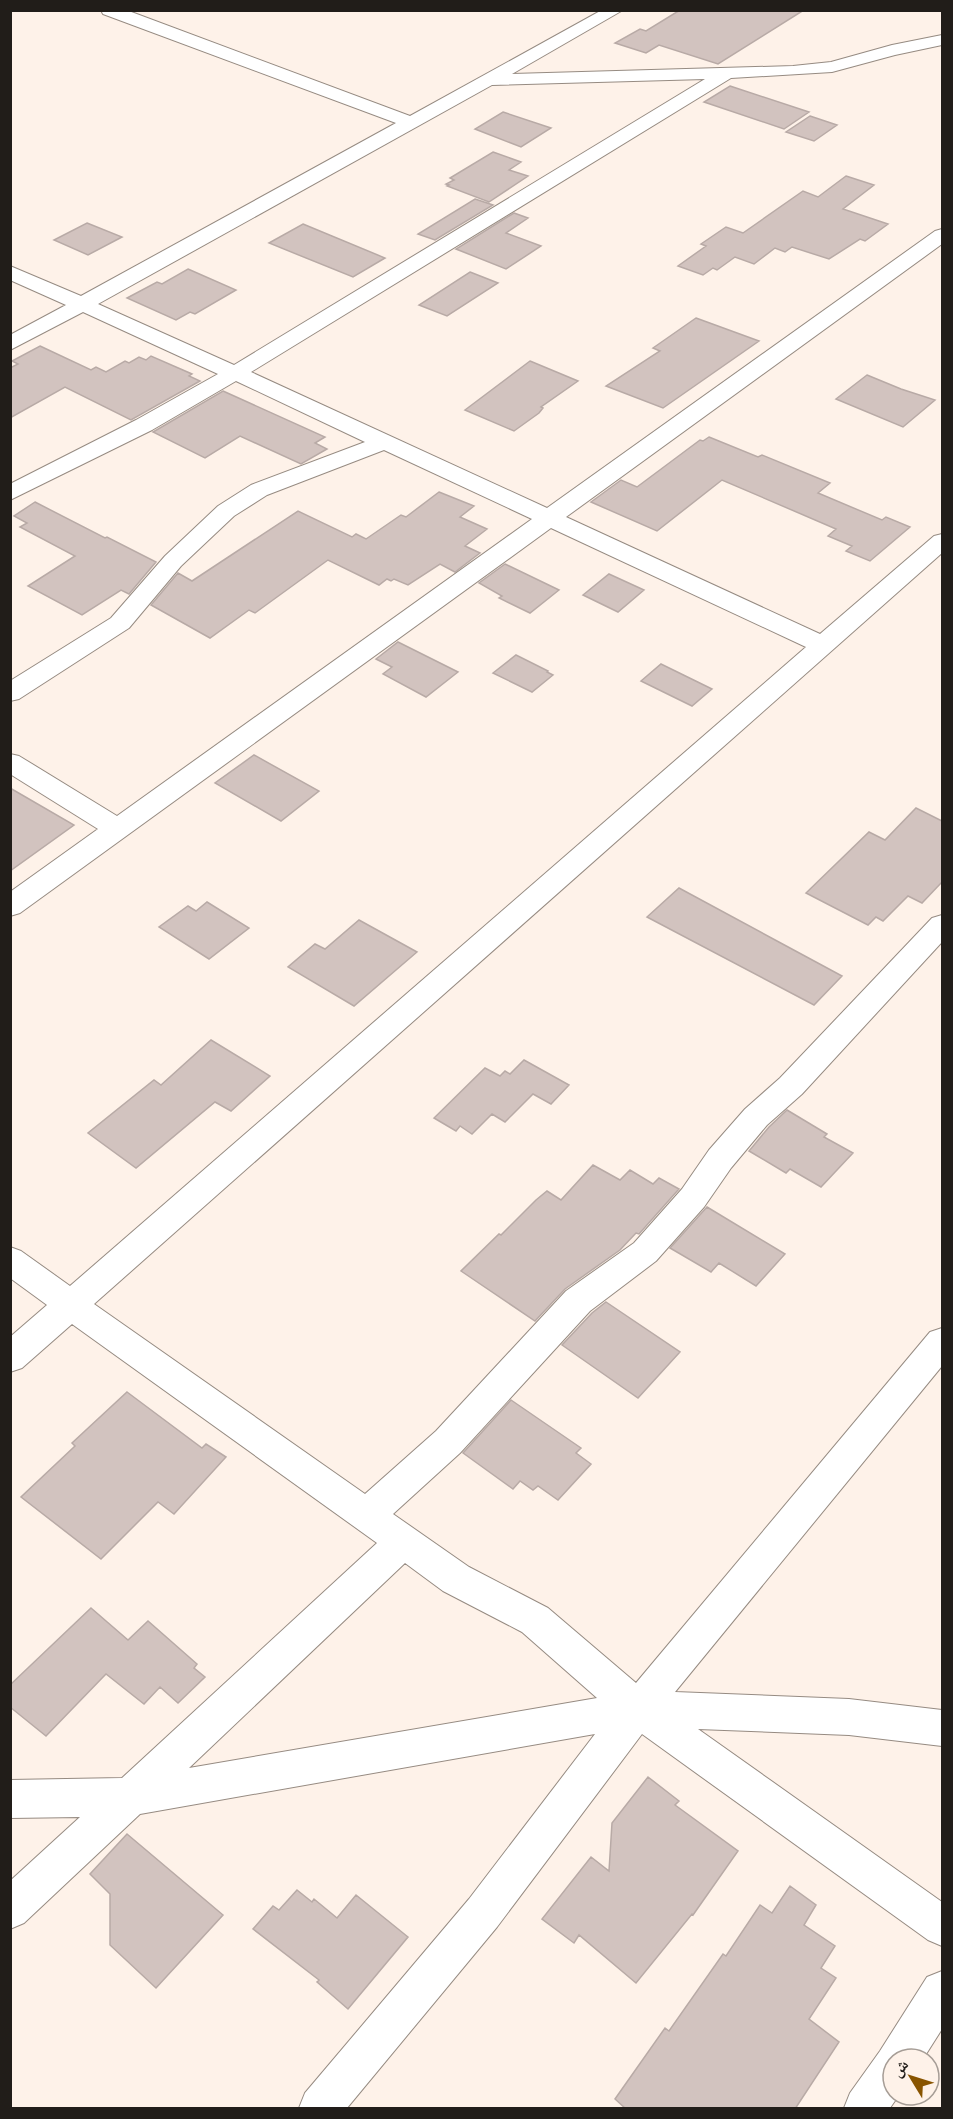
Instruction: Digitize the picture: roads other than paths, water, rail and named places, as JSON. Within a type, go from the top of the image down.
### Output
[{"type":"street","points":[[109,10],[410,122]]},
{"type":"street","points":[[10,344],[615,10]]},
{"type":"street","points":[[487,80],[793,71],[832,67],[892,50],[942,40]]},
{"type":"street","points":[[10,493],[144,425],[235,373],[727,73]]},
{"type":"street","points":[[10,906],[942,234]]},
{"type":"street","points":[[10,272],[235,373],[824,645]]},
{"type":"street","points":[[10,693],[120,623],[173,561],[240,500],[259,490],[385,442]]},
{"type":"street","points":[[10,1358],[942,541]]},
{"type":"street","points":[[10,762],[117,828]]},
{"type":"street","points":[[366,1516],[448,1442],[578,1301],[645,1252],[693,1198],[720,1159],[756,1117],[791,1086],[942,925]]},
{"type":"street","points":[[10,1260],[456,1580],[535,1620],[638,1709],[942,1926]]},
{"type":"street","points":[[321,2109],[483,1913],[638,1709],[942,1342]]},
{"type":"street","points":[[10,1909],[403,1542]]},
{"type":"street","points":[[10,1799],[128,1797],[638,1709],[849,1717],[942,1728]]},
{"type":"street","points":[[906,2047],[942,1992]]},
{"type":"street","points":[[865,2109],[881,2085]]}]
